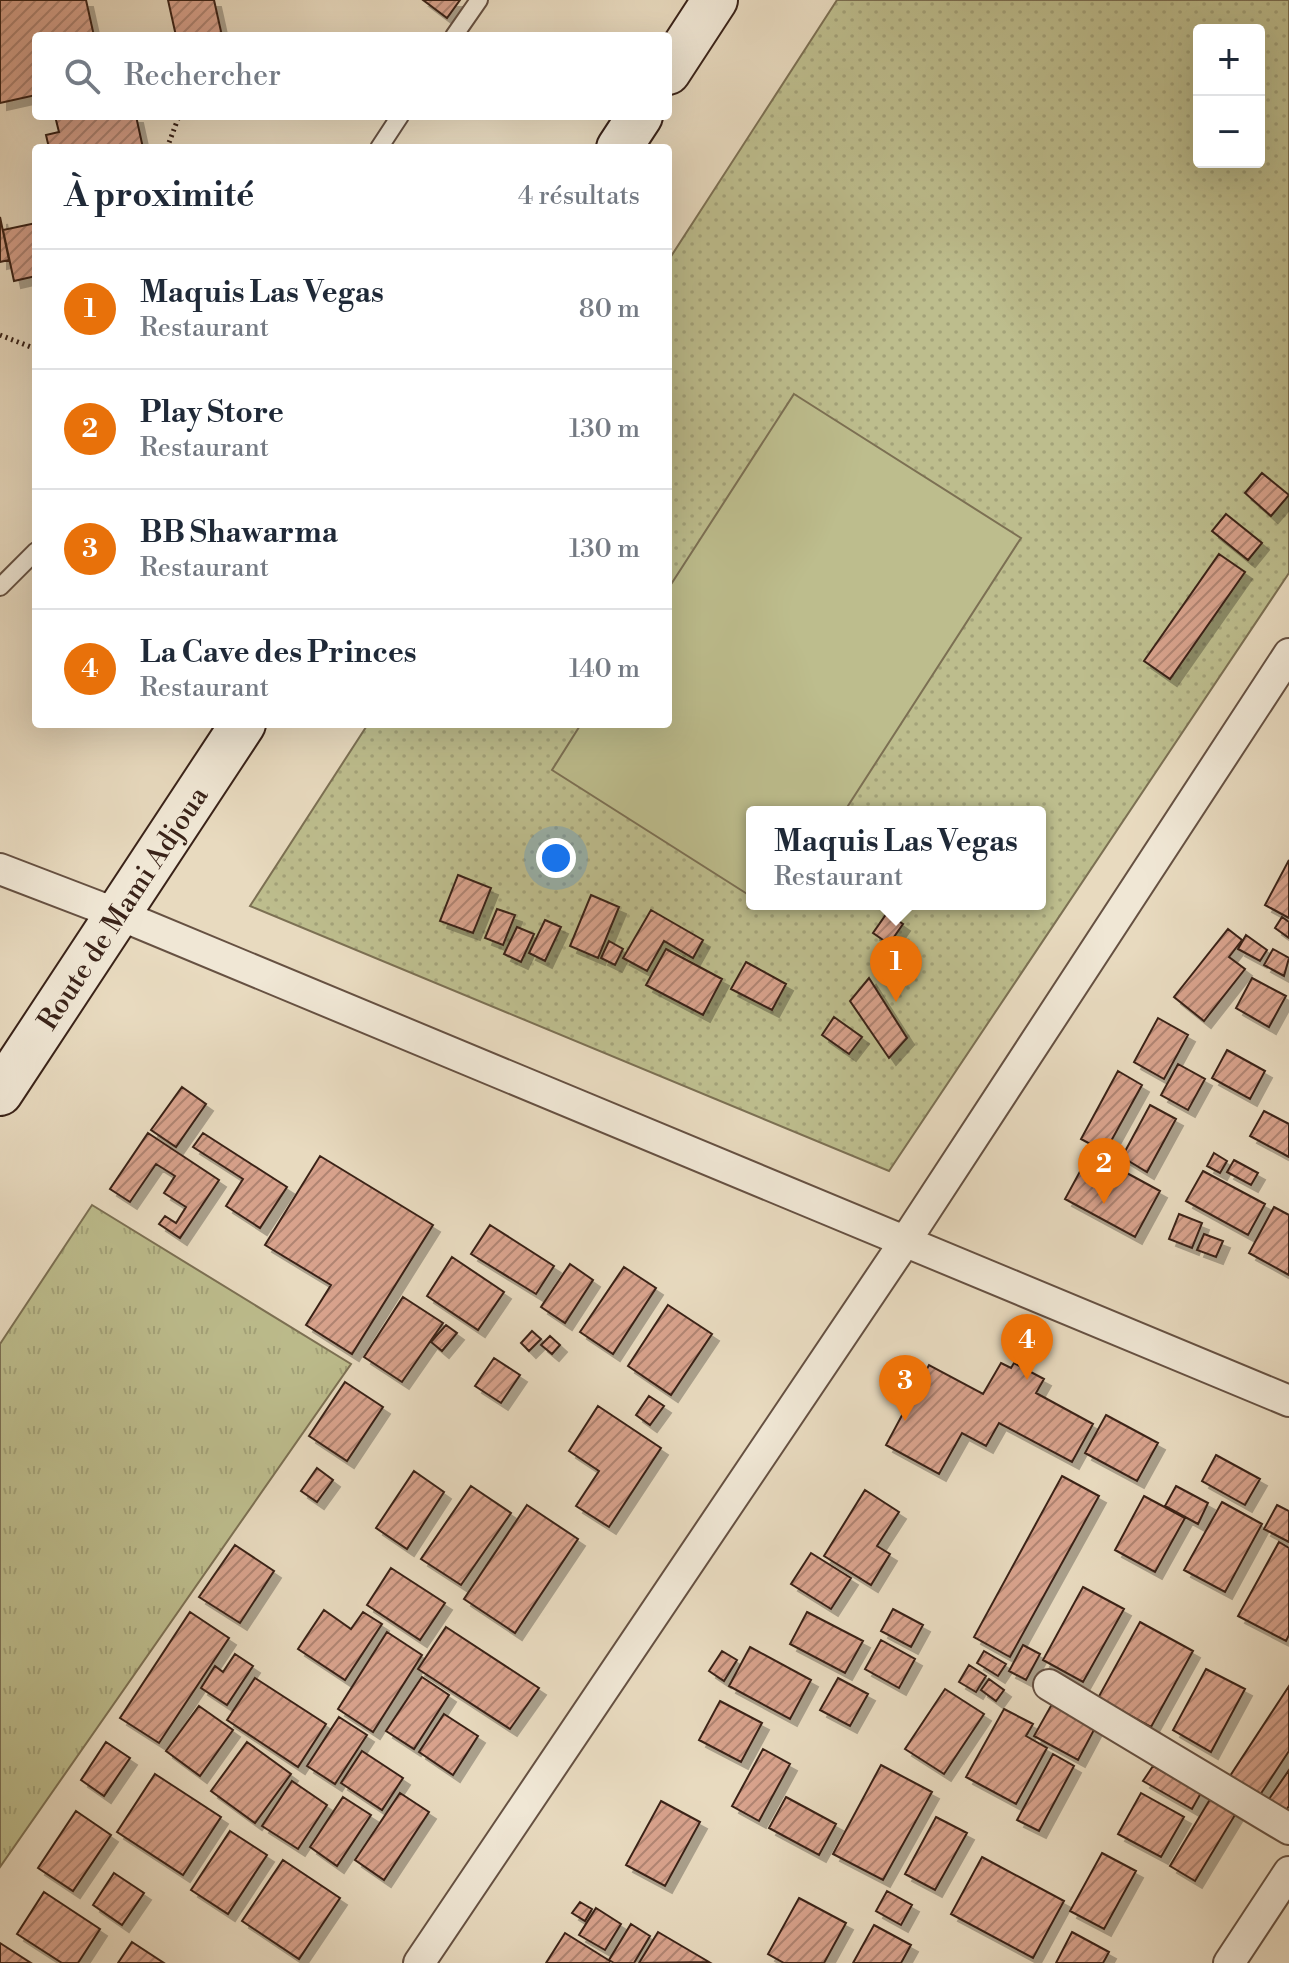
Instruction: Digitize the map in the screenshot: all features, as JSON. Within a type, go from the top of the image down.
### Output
[{"type":"street","points":[[672,66],[715,0]]},
{"type":"street","points":[[622,144],[637,120]]},
{"type":"street","points":[[419,1963],[904,1243],[1289,654]]},
{"type":"street","name":"Route de Mami Adjoua","points":[[0,1093],[240,728]]},
{"type":"street","points":[[0,869],[120,915],[1289,1401]]},
{"type":"street","points":[[1049,1685],[1289,1829]]},
{"type":"street","points":[[1229,1963],[1289,1872]]},
{"type":"lane","points":[[457,32],[479,0]]},
{"type":"lane","points":[[382,144],[397,120]]},
{"type":"lane","points":[[0,587],[32,555]]},
{"type":"path","points":[[168,144],[178,120]]},
{"type":"path","points":[[0,335],[32,347]]},
{"type":"green space","points":[[837,0],[1289,0],[1289,573],[889,1171],[250,906],[365,728],[672,728],[672,255]]},
{"type":"green space","points":[[794,394],[1021,538],[848,806],[746,806],[746,893],[552,770],[578,728],[672,728],[672,583]]},
{"type":"green space","points":[[92,1205],[351,1364],[0,1867],[0,1344]]},
{"type":"building","points":[[0,0],[86,0],[93,32],[32,32],[32,96],[0,103]]},
{"type":"building","points":[[168,0],[214,0],[221,32],[175,32]]},
{"type":"building","points":[[423,0],[460,0],[447,18]]},
{"type":"building","points":[[56,120],[137,120],[142,144],[48,144],[46,135],[59,132]]},
{"type":"building","points":[[0,217],[9,260],[0,262]]},
{"type":"building","points":[[32,224],[32,277],[14,281],[3,230]]},
{"type":"building","points":[[1262,473],[1289,495],[1271,516],[1245,493]]},
{"type":"building","points":[[1226,514],[1262,543],[1248,560],[1212,531]]},
{"type":"building","points":[[1219,554],[1245,572],[1170,679],[1144,661]]},
{"type":"building","points":[[1289,860],[1289,918],[1265,905]]},
{"type":"building","points":[[458,875],[491,888],[473,933],[440,921]]},
{"type":"building","points":[[591,895],[619,907],[598,958],[570,946]]},
{"type":"building","points":[[497,909],[515,915],[503,945],[485,938]]},
{"type":"building","points":[[651,910],[703,940],[693,958],[664,941],[647,971],[623,958]]},
{"type":"building","points":[[887,913],[903,924],[889,944],[873,933]]},
{"type":"building","points":[[1282,917],[1289,922],[1289,938],[1275,928]]},
{"type":"building","points":[[545,920],[561,927],[545,961],[529,953]]},
{"type":"building","points":[[517,927],[534,934],[521,962],[504,954]]},
{"type":"building","points":[[1228,929],[1242,940],[1229,957],[1245,969],[1204,1021],[1174,997]]},
{"type":"building","points":[[1246,935],[1267,950],[1260,961],[1238,949]]},
{"type":"building","points":[[609,941],[623,949],[615,965],[601,958]]},
{"type":"building","points":[[666,949],[722,979],[703,1015],[646,985]]},
{"type":"building","points":[[1273,949],[1289,958],[1284,976],[1264,965]]},
{"type":"building","points":[[746,962],[786,984],[772,1010],[731,989]]},
{"type":"building","points":[[869,978],[907,1038],[889,1058],[850,1001]]},
{"type":"building","points":[[1252,978],[1286,996],[1269,1027],[1236,1008]]},
{"type":"building","points":[[834,1017],[862,1037],[849,1054],[822,1035]]},
{"type":"building","points":[[1158,1018],[1188,1035],[1164,1079],[1134,1062]]},
{"type":"building","points":[[1227,1050],[1265,1071],[1250,1099],[1212,1078]]},
{"type":"building","points":[[1178,1064],[1205,1079],[1188,1110],[1161,1095]]},
{"type":"building","points":[[1118,1071],[1142,1085],[1105,1152],[1081,1139]]},
{"type":"building","points":[[182,1087],[206,1104],[176,1147],[151,1130]]},
{"type":"building","points":[[1150,1105],[1176,1119],[1147,1172],[1122,1157]]},
{"type":"building","points":[[1264,1111],[1289,1124],[1289,1157],[1250,1136]]},
{"type":"building","points":[[148,1133],[219,1180],[180,1238],[159,1224],[165,1216],[176,1223],[186,1207],[164,1193],[175,1176],[156,1164],[130,1202],[110,1189]]},
{"type":"building","points":[[203,1133],[287,1187],[260,1228],[226,1206],[243,1179],[193,1147]]},
{"type":"building","points":[[1090,1153],[1160,1191],[1135,1237],[1065,1199]]},
{"type":"building","points":[[1214,1153],[1227,1161],[1220,1173],[1207,1166]]},
{"type":"building","points":[[320,1156],[433,1225],[352,1354],[306,1325],[331,1285],[265,1245]]},
{"type":"building","points":[[1234,1160],[1258,1173],[1251,1185],[1227,1172]]},
{"type":"building","points":[[1203,1171],[1265,1204],[1248,1235],[1186,1201]]},
{"type":"building","points":[[1274,1207],[1289,1215],[1289,1275],[1249,1253]]},
{"type":"building","points":[[1179,1214],[1202,1223],[1192,1248],[1169,1239]]},
{"type":"building","points":[[490,1225],[554,1266],[536,1294],[471,1254]]},
{"type":"building","points":[[1204,1234],[1223,1241],[1216,1257],[1197,1250]]},
{"type":"building","points":[[452,1257],[504,1292],[478,1330],[427,1296]]},
{"type":"building","points":[[570,1264],[593,1280],[565,1323],[541,1307]]},
{"type":"building","points":[[624,1267],[656,1288],[613,1354],[580,1332]]},
{"type":"building","points":[[403,1297],[443,1323],[402,1382],[364,1357]]},
{"type":"building","points":[[668,1305],[712,1334],[671,1395],[628,1366]]},
{"type":"building","points":[[446,1325],[457,1333],[442,1351],[431,1342]]},
{"type":"building","points":[[532,1331],[541,1339],[529,1351],[521,1343]]},
{"type":"building","points":[[550,1336],[560,1345],[552,1354],[541,1345]]},
{"type":"building","points":[[494,1358],[520,1375],[501,1403],[475,1386]]},
{"type":"building","points":[[1001,1363],[1011,1368],[1014,1363],[1044,1379],[1036,1393],[1093,1424],[1072,1462],[999,1423],[986,1446],[962,1433],[939,1474],[886,1445],[929,1365],[983,1394]]},
{"type":"building","points":[[345,1382],[383,1407],[347,1461],[309,1436]]},
{"type":"building","points":[[649,1396],[664,1406],[650,1425],[636,1415]]},
{"type":"building","points":[[598,1406],[661,1448],[609,1527],[576,1506],[599,1471],[569,1451]]},
{"type":"building","points":[[1106,1415],[1158,1443],[1137,1481],[1085,1453]]},
{"type":"building","points":[[1216,1455],[1260,1479],[1245,1505],[1202,1481]]},
{"type":"building","points":[[317,1468],[333,1480],[317,1502],[301,1491]]},
{"type":"building","points":[[414,1471],[444,1492],[407,1549],[376,1528]]},
{"type":"building","points":[[1062,1476],[1099,1496],[1010,1657],[974,1637]]},
{"type":"building","points":[[471,1486],[511,1513],[461,1585],[421,1559]]},
{"type":"building","points":[[1176,1486],[1208,1503],[1198,1524],[1165,1506]]},
{"type":"building","points":[[865,1490],[899,1512],[877,1546],[890,1554],[871,1585],[824,1556]]},
{"type":"building","points":[[1144,1496],[1185,1518],[1155,1572],[1115,1550]]},
{"type":"building","points":[[1222,1502],[1262,1524],[1225,1592],[1184,1570]]},
{"type":"building","points":[[527,1505],[578,1539],[515,1633],[464,1599]]},
{"type":"building","points":[[1277,1505],[1289,1511],[1289,1542],[1264,1529]]},
{"type":"building","points":[[1279,1542],[1289,1548],[1289,1635],[1286,1641],[1238,1616]]},
{"type":"building","points":[[235,1545],[274,1571],[240,1623],[199,1597]]},
{"type":"building","points":[[811,1553],[851,1578],[831,1609],[791,1584]]},
{"type":"building","points":[[391,1568],[445,1603],[420,1640],[367,1605]]},
{"type":"building","points":[[1083,1587],[1124,1609],[1083,1682],[1043,1660]]},
{"type":"building","points":[[893,1609],[923,1625],[911,1647],[881,1631]]},
{"type":"building","points":[[324,1610],[351,1629],[363,1612],[382,1624],[345,1680],[298,1649]]},
{"type":"building","points":[[190,1612],[229,1638],[159,1743],[120,1718]]},
{"type":"building","points":[[807,1612],[863,1641],[845,1673],[790,1644]]},
{"type":"building","points":[[1140,1622],[1193,1651],[1151,1727],[1098,1698]]},
{"type":"building","points":[[446,1627],[539,1688],[510,1729],[418,1669]]},
{"type":"building","points":[[387,1632],[422,1655],[373,1732],[338,1709]]},
{"type":"building","points":[[881,1640],[915,1659],[899,1688],[865,1669]]},
{"type":"building","points":[[1023,1645],[1040,1654],[1026,1680],[1009,1671]]},
{"type":"building","points":[[750,1647],[811,1680],[790,1719],[729,1686]]},
{"type":"building","points":[[722,1651],[737,1660],[724,1681],[709,1671]]},
{"type":"building","points":[[984,1651],[1006,1664],[998,1676],[977,1663]]},
{"type":"building","points":[[235,1654],[253,1666],[227,1705],[201,1688],[215,1666],[223,1672]]},
{"type":"building","points":[[969,1665],[986,1676],[976,1692],[959,1682]]},
{"type":"building","points":[[1206,1669],[1245,1689],[1211,1752],[1173,1730]]},
{"type":"building","points":[[422,1677],[449,1695],[414,1749],[386,1731]]},
{"type":"building","points":[[255,1678],[326,1724],[298,1767],[227,1720]]},
{"type":"building","points":[[838,1678],[868,1694],[850,1726],[820,1710]]},
{"type":"building","points":[[989,1679],[1004,1690],[996,1701],[981,1690]]},
{"type":"building","points":[[1289,1686],[1289,1751],[1260,1795],[1230,1776]]},
{"type":"building","points":[[945,1689],[984,1714],[944,1774],[905,1749]]},
{"type":"building","points":[[720,1701],[762,1723],[741,1762],[699,1740]]},
{"type":"building","points":[[1052,1704],[1095,1728],[1078,1760],[1034,1736]]},
{"type":"building","points":[[199,1706],[233,1730],[200,1776],[166,1751]]},
{"type":"building","points":[[1004,1709],[1033,1724],[1026,1736],[1047,1748],[1016,1804],[966,1777]]},
{"type":"building","points":[[444,1714],[478,1736],[453,1775],[419,1752]]},
{"type":"building","points":[[339,1717],[367,1735],[335,1784],[307,1766]]},
{"type":"building","points":[[106,1742],[130,1758],[104,1796],[81,1780]]},
{"type":"building","points":[[247,1742],[291,1774],[255,1823],[211,1791]]},
{"type":"building","points":[[763,1749],[790,1764],[759,1821],[732,1806]]},
{"type":"building","points":[[362,1751],[403,1778],[382,1810],[341,1783]]},
{"type":"building","points":[[1053,1754],[1074,1766],[1039,1831],[1017,1820]]},
{"type":"building","points":[[881,1765],[932,1792],[883,1880],[833,1854]]},
{"type":"building","points":[[1153,1766],[1201,1793],[1192,1809],[1143,1781]]},
{"type":"building","points":[[1289,1770],[1289,1806],[1284,1813],[1267,1802]]},
{"type":"building","points":[[155,1774],[221,1817],[183,1875],[117,1832]]},
{"type":"building","points":[[292,1781],[327,1805],[298,1849],[262,1826]]},
{"type":"building","points":[[400,1793],[429,1812],[384,1880],[355,1860]]},
{"type":"building","points":[[1141,1793],[1184,1817],[1161,1857],[1118,1834]]},
{"type":"building","points":[[1212,1796],[1238,1810],[1195,1881],[1170,1866]]},
{"type":"building","points":[[343,1797],[371,1815],[337,1866],[310,1847]]},
{"type":"building","points":[[786,1797],[836,1824],[819,1855],[769,1828]]},
{"type":"building","points":[[661,1801],[700,1822],[665,1886],[626,1865]]},
{"type":"building","points":[[76,1811],[111,1835],[73,1891],[38,1868]]},
{"type":"building","points":[[936,1817],[967,1833],[935,1890],[905,1874]]},
{"type":"building","points":[[230,1831],[267,1855],[228,1914],[191,1890]]},
{"type":"building","points":[[1102,1853],[1136,1871],[1104,1929],[1070,1911]]},
{"type":"building","points":[[982,1857],[1064,1901],[1033,1958],[951,1914]]},
{"type":"building","points":[[283,1860],[340,1898],[299,1959],[242,1921]]},
{"type":"building","points":[[114,1873],[144,1893],[122,1925],[93,1905]]},
{"type":"building","points":[[887,1891],[912,1905],[901,1925],[876,1911]]},
{"type":"building","points":[[44,1892],[100,1929],[78,1963],[62,1963],[17,1934]]},
{"type":"building","points":[[799,1898],[846,1923],[824,1963],[784,1963],[768,1954]]},
{"type":"building","points":[[580,1902],[592,1909],[585,1921],[572,1913]]},
{"type":"building","points":[[596,1908],[621,1924],[605,1950],[579,1935]]},
{"type":"building","points":[[631,1924],[650,1936],[634,1963],[614,1963],[609,1960]]},
{"type":"building","points":[[874,1925],[911,1945],[901,1963],[853,1963]]},
{"type":"building","points":[[658,1932],[709,1962],[639,1963]]},
{"type":"building","points":[[1072,1932],[1109,1952],[1103,1963],[1056,1963]]},
{"type":"building","points":[[565,1933],[610,1961],[609,1963],[546,1963]]},
{"type":"building","points":[[132,1942],[164,1963],[118,1963]]},
{"type":"building","points":[[0,1943],[31,1963],[0,1963]]},
{"type":"place","name":"Maquis Las Vegas","points":[[896,1002]]},
{"type":"place","name":"Play Store","points":[[1104,1204]]},
{"type":"place","name":"La Cave des Princes","points":[[1027,1380]]},
{"type":"place","name":"BB Shawarma","points":[[905,1421]]}]
